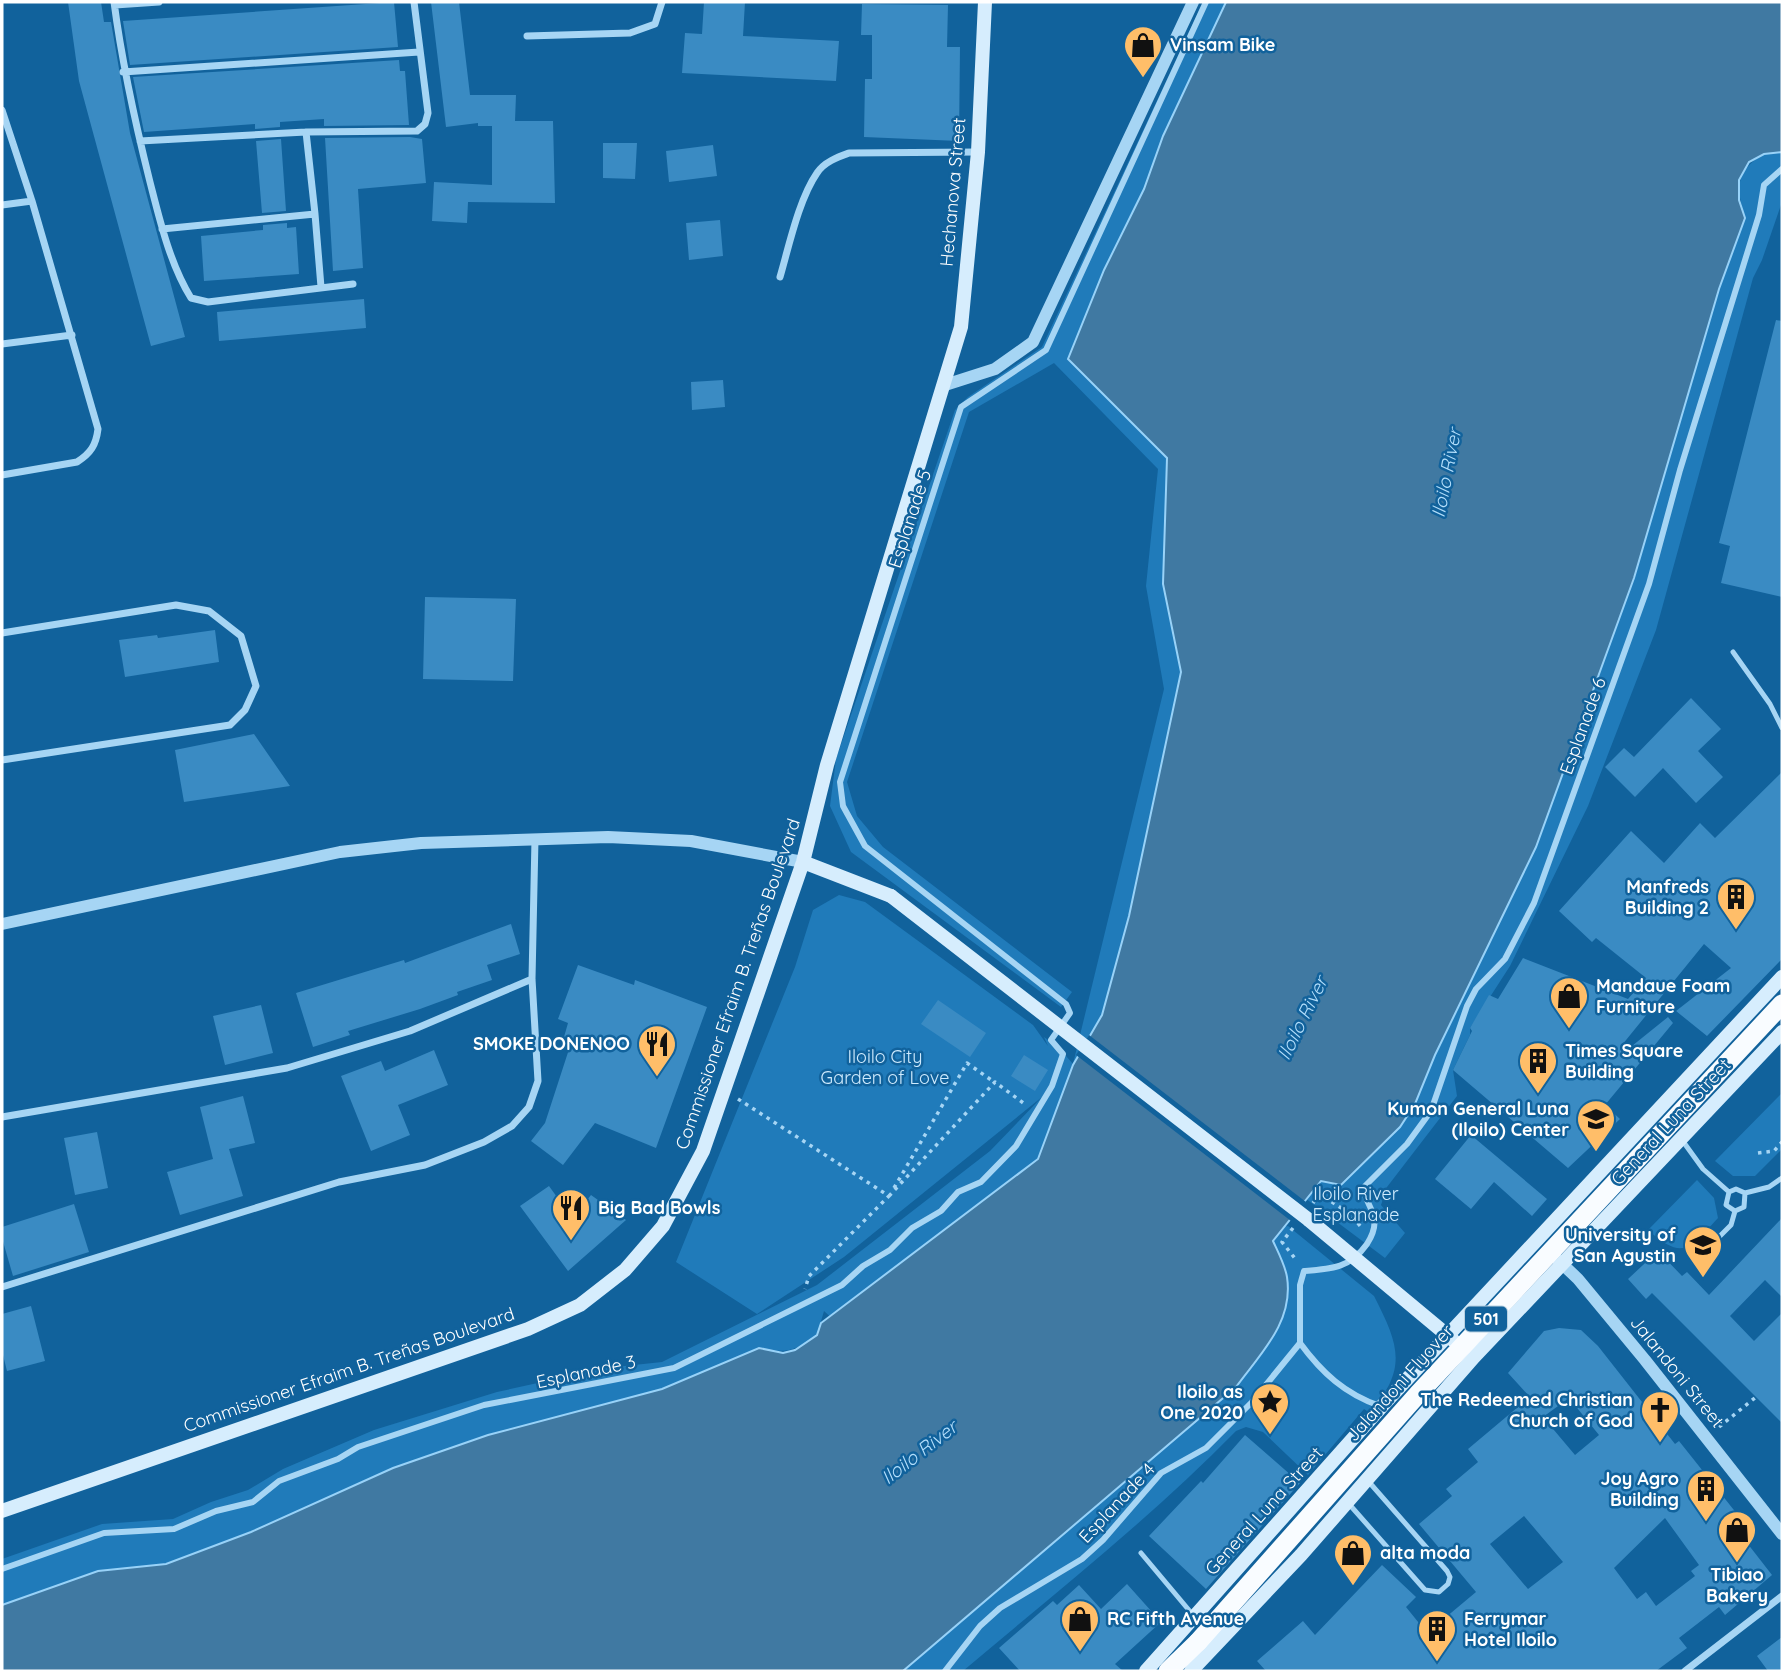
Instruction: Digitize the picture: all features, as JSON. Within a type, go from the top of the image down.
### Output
[{"type":"highway","name":"Jalandoni Flyover","points":[[1168,1671],[1198,1642],[1436,1373],[1782,1004]]},
{"type":"main road","name":"Hechanova Street","points":[[945,385],[961,327],[978,152],[985,2]]},
{"type":"main road","name":"Commissioner Efraim B. Treñas Boulevard","points":[[2,1511],[528,1329],[580,1305],[625,1270],[663,1226],[703,1151],[803,862],[827,765],[887,560],[945,385]]},
{"type":"main road","points":[[803,862],[891,896],[1357,1257],[1474,1357]]},
{"type":"main road","name":"General Luna Street","points":[[1146,1671],[1382,1406],[1782,977]]},
{"type":"main road","name":"General Luna Street","points":[[1191,1671],[1347,1502],[1474,1357],[1565,1265],[1680,1138],[1782,1032]]},
{"type":"street","points":[[159,2],[115,3],[124,72],[162,229],[182,284],[191,298],[208,302],[353,284]]},
{"type":"street","points":[[140,141],[306,132],[417,131],[425,124],[428,113],[414,2]]},
{"type":"street","points":[[527,36],[630,33],[655,24],[663,2]]},
{"type":"street","points":[[945,385],[995,369],[1033,342],[1193,2]]},
{"type":"street","name":"Esplanade 5","points":[[1051,1040],[1070,1013],[1060,997],[980,939],[865,846],[843,806],[840,782],[961,407],[1046,350],[1206,2]]},
{"type":"street","points":[[124,72],[419,52]]},
{"type":"street","points":[[2,110],[32,201],[98,429],[96,443],[77,462],[2,475]]},
{"type":"street","points":[[306,132],[321,287]]},
{"type":"street","points":[[780,277],[806,195],[817,171],[831,160],[849,153],[978,152]]},
{"type":"street","name":"Esplanade 6","points":[[1357,1257],[1375,1228],[1365,1186],[1407,1144],[1431,1111],[1467,1006],[1476,989],[1505,958],[1534,903],[1649,584],[1680,470],[1759,215],[1763,185],[1782,169]]},
{"type":"street","points":[[2,205],[32,201]]},
{"type":"street","points":[[162,229],[316,214]]},
{"type":"street","points":[[2,344],[72,335]]},
{"type":"street","points":[[2,633],[176,604],[209,611],[241,636],[256,686],[245,710],[230,725],[2,760]]},
{"type":"street","points":[[2,924],[340,852],[421,843],[608,837],[691,841],[803,862]]},
{"type":"street","points":[[2,1287],[339,1182],[425,1165],[484,1142],[512,1126],[529,1107],[538,1081],[532,979],[535,839]]},
{"type":"street","points":[[2,1117],[287,1068],[410,1031],[532,979]]},
{"type":"street","name":"Esplanade 3","points":[[2,1569],[104,1533],[174,1529],[216,1511],[253,1502],[279,1481],[338,1460],[358,1447],[484,1405],[674,1368],[740,1338],[808,1300],[842,1285],[863,1266],[890,1250],[912,1228],[941,1211],[958,1192],[981,1182],[1016,1146],[1052,1086],[1063,1054],[1051,1040]]},
{"type":"street","name":"Jalandoni Street","points":[[1535,1242],[1565,1265],[1707,1437],[1782,1534]]},
{"type":"street","points":[[1357,1257],[1331,1270],[1304,1271],[1300,1284],[1300,1343],[1324,1372],[1349,1393],[1382,1406]]},
{"type":"street","name":"Esplanade 4","points":[[945,1671],[980,1626],[1000,1608],[1082,1559],[1103,1540],[1161,1473],[1206,1448],[1252,1402],[1300,1343]]},
{"type":"street","points":[[1685,1671],[1782,1597]]},
{"type":"lane","points":[[1732,652],[1770,705],[1782,727]]},
{"type":"lane","points":[[1680,1138],[1703,1169],[1729,1192]]},
{"type":"lane","points":[[1745,1194],[1769,1187],[1782,1178]]},
{"type":"lane","points":[[1729,1192],[1739,1189],[1745,1194],[1746,1204],[1742,1209],[1734,1211]]},
{"type":"lane","points":[[1729,1192],[1726,1205],[1734,1211]]},
{"type":"lane","points":[[1694,1262],[1731,1224],[1734,1211]]},
{"type":"lane","points":[[1347,1502],[1425,1590],[1439,1592],[1448,1584],[1450,1577],[1447,1571],[1367,1479]]},
{"type":"lane","points":[[1141,1553],[1196,1618]]},
{"type":"path","points":[[889,1196],[967,1063],[1037,1112]]},
{"type":"path","points":[[808,1300],[805,1287],[809,1276],[889,1196],[995,1082]]},
{"type":"path","points":[[724,1091],[889,1196]]},
{"type":"path","points":[[1758,1153],[1773,1151],[1782,1142]]},
{"type":"path","points":[[1707,1437],[1756,1397]]},
{"type":"green space","name":"Iloilo City Garden of Love","points":[[1203,2],[1249,2],[1268,227],[1102,1114],[836,1322],[824,1311],[817,1335],[803,1345],[783,1351],[759,1348],[759,1363],[2,1647],[2,1559],[102,1524],[173,1519],[211,1502],[248,1490],[283,1469],[374,1430],[497,1392],[606,1368],[662,1362],[817,1285],[990,1151],[1042,1097],[844,1257],[757,1314],[676,1262],[795,967],[813,910],[839,895],[865,902],[1033,1025],[1048,1046],[1044,1037],[1060,1049],[1073,1064],[1164,689],[1146,586],[1158,469],[1054,363],[969,412],[847,782],[857,816],[883,847],[1072,992],[1061,1007],[851,852],[830,806],[836,759],[955,410],[968,397],[1042,347]]},
{"type":"green space","points":[[1782,107],[1782,202],[1753,278],[1656,630],[1588,806],[1510,966],[1470,1028],[1470,1035],[1453,1070],[1457,1096],[1387,1187],[1381,1205],[1405,1233],[1385,1258],[1305,1198],[1321,1181],[1341,1185],[1683,382],[1745,218],[1740,198],[1740,181],[1754,160],[1764,154]]},
{"type":"green space","points":[[1782,1093],[1782,1149],[1755,1176],[1733,1176],[1715,1161]]},
{"type":"green space","points":[[1697,1180],[1714,1198],[1718,1218],[1693,1243],[1679,1248],[1670,1246],[1648,1230]]},
{"type":"green space","name":"Iloilo River Esplanade","points":[[1288,1226],[1374,1296],[1383,1313],[1394,1343],[1395,1369],[1390,1383],[1370,1413],[1364,1409],[1308,1475],[1263,1432],[1246,1427],[1236,1431],[1137,1525],[963,1671],[888,1671],[1236,1387],[1273,1241],[1282,1227]]},
{"type":"water","name":"Iloilo River","points":[[1226,2],[1782,2],[1782,152],[1764,154],[1749,162],[1739,180],[1739,200],[1745,218],[1719,289],[1634,578],[1536,847],[1435,1055],[1415,1104],[1400,1127],[1341,1185],[1321,1181],[1273,1241],[1286,1272],[1288,1293],[1280,1323],[1265,1350],[1236,1387],[903,1671],[2,1671],[2,1605],[98,1571],[166,1564],[251,1532],[393,1468],[488,1435],[662,1389],[759,1348],[783,1353],[795,1350],[817,1335],[821,1323],[1038,1159],[1073,1065],[1102,1015],[1129,916],[1181,672],[1163,584],[1167,458],[1068,359],[1104,270],[1144,189],[1163,136]]},
{"type":"pier","points":[[1089,1035],[1306,1202],[1291,1221],[1076,1055]]},
{"type":"building","points":[[68,2],[101,2],[104,22],[111,22],[130,133],[185,337],[151,346],[79,81]]},
{"type":"building","points":[[394,2],[398,47],[130,65],[123,21]]},
{"type":"building","points":[[431,2],[459,2],[470,95],[516,95],[515,121],[553,121],[555,203],[468,202],[467,223],[432,221],[434,182],[492,185],[492,126],[478,126],[478,123],[446,127]]},
{"type":"building","points":[[704,2],[745,2],[743,36],[839,41],[836,81],[682,73],[685,33],[702,34]]},
{"type":"building","points":[[862,4],[948,5],[947,47],[960,47],[959,141],[864,137],[865,79],[872,79],[872,35],[861,35]]},
{"type":"building","points":[[399,60],[400,71],[405,71],[409,125],[324,126],[324,119],[280,122],[280,127],[255,129],[255,124],[144,132],[133,77]]},
{"type":"building","points":[[325,138],[422,139],[426,183],[358,189],[363,268],[333,271]]},
{"type":"building","points":[[281,139],[286,211],[262,213],[256,141]]},
{"type":"building","points":[[603,143],[637,143],[635,179],[603,178]]},
{"type":"building","points":[[713,145],[717,176],[669,182],[666,151]]},
{"type":"building","points":[[720,220],[723,256],[689,260],[686,223]]},
{"type":"building","points":[[287,223],[287,228],[296,227],[299,274],[204,281],[201,236],[263,230],[263,225]]},
{"type":"building","points":[[364,299],[366,328],[219,341],[217,312]]},
{"type":"building","points":[[1776,320],[1782,321],[1782,597],[1721,583],[1730,546],[1719,543]]},
{"type":"building","points":[[723,380],[725,407],[692,410],[691,382]]},
{"type":"building","points":[[425,597],[516,599],[513,681],[423,679]]},
{"type":"building","points":[[215,630],[219,662],[125,677],[119,640]]},
{"type":"building","points":[[1691,698],[1721,729],[1698,751],[1723,777],[1696,803],[1663,768],[1635,797],[1605,767],[1624,748],[1634,757]]},
{"type":"building","points":[[254,734],[290,786],[184,802],[175,750]]},
{"type":"building","points":[[1782,772],[1782,959],[1707,1036],[1676,1011],[1731,968],[1704,944],[1622,1045],[1627,1050],[1668,1017],[1673,1023],[1605,1105],[1620,1119],[1568,1168],[1453,1070],[1472,1031],[1470,1028],[1489,995],[1498,999],[1523,958],[1628,999],[1646,978],[1596,938],[1592,942],[1559,911],[1631,831],[1664,863],[1700,823],[1715,838]]},
{"type":"building","points":[[511,924],[520,954],[487,965],[492,980],[420,1009],[348,1031],[350,1035],[313,1047],[296,993],[404,960],[405,963]]},
{"type":"building","points":[[578,965],[634,985],[635,980],[707,1007],[656,1148],[595,1123],[563,1165],[531,1141],[545,1123],[572,1040],[564,1037],[568,1023],[558,1019]]},
{"type":"building","points":[[938,1000],[986,1033],[970,1057],[921,1024]]},
{"type":"building","points":[[261,1005],[273,1053],[225,1065],[213,1016]]},
{"type":"building","points":[[434,1050],[448,1085],[398,1105],[410,1135],[371,1151],[341,1076],[381,1061],[385,1071]]},
{"type":"building","points":[[1024,1055],[1048,1070],[1035,1091],[1011,1076]]},
{"type":"building","points":[[243,1096],[255,1143],[229,1149],[243,1196],[180,1215],[167,1172],[213,1159],[200,1107]]},
{"type":"building","points":[[97,1132],[108,1188],[75,1195],[64,1138]]},
{"type":"building","points":[[1471,1135],[1547,1199],[1532,1216],[1494,1182],[1471,1209],[1435,1179]]},
{"type":"building","points":[[549,1186],[572,1218],[591,1195],[626,1220],[568,1271],[520,1206]]},
{"type":"building","points":[[74,1204],[89,1252],[13,1276],[2,1238],[2,1227]]},
{"type":"building","points":[[1782,1218],[1782,1297],[1765,1280],[1730,1316],[1754,1341],[1782,1313],[1782,1423],[1652,1293],[1646,1299],[1628,1279],[1658,1251],[1682,1276],[1687,1272],[1709,1295]]},
{"type":"building","points":[[31,1306],[45,1361],[7,1371],[2,1351],[2,1314]]},
{"type":"building","points":[[1559,1328],[1581,1330],[1598,1346],[1675,1444],[1679,1441],[1745,1524],[1737,1530],[1772,1575],[1725,1615],[1719,1607],[1679,1638],[1687,1648],[1656,1671],[1266,1671],[1257,1661],[1303,1621],[1315,1635],[1382,1565],[1416,1597],[1406,1607],[1427,1633],[1476,1592],[1419,1524],[1452,1496],[1446,1489],[1478,1462],[1468,1449],[1530,1397],[1508,1373],[1544,1331]],"holes":[[[1569,1398],[1599,1435],[1575,1455],[1543,1417]],[[1524,1516],[1563,1562],[1528,1589],[1490,1544]],[[1665,1518],[1699,1565],[1691,1571],[1695,1576],[1656,1606],[1646,1592],[1637,1599],[1614,1568]]]},
{"type":"building","points":[[1245,1435],[1300,1483],[1206,1589],[1149,1536],[1201,1481],[1203,1483]]},
{"type":"building","points":[[1127,1584],[1161,1622],[1115,1664],[1123,1671],[1020,1671],[999,1648],[1053,1601],[1057,1605],[1079,1585],[1101,1609]]},
{"type":"building","points":[[1782,1637],[1782,1671],[1768,1671],[1757,1656]]},
{"type":"place","name":"Vinsam Bike","points":[[1143,79]]},
{"type":"place","name":"Manfreds Building 2","points":[[1736,931]]},
{"type":"place","name":"Mandaue Foam Furniture","points":[[1569,1030]]},
{"type":"place","name":"SMOKE DONENOO","points":[[657,1078]]},
{"type":"place","name":"Times Square Building","points":[[1538,1095]]},
{"type":"place","name":"Kumon General Luna (Iloilo) Center","points":[[1596,1153]]},
{"type":"place","name":"Big Bad Bowls","points":[[571,1242]]},
{"type":"place","name":"University of San Agustin","points":[[1703,1279]]},
{"type":"place","name":"Iloilo as One 2020","points":[[1270,1436]]},
{"type":"place","name":"The Redeemed Christian Church of God","points":[[1660,1444]]},
{"type":"place","name":"Joy Agro Building","points":[[1706,1523]]},
{"type":"place","name":"Tibiao Bakery","points":[[1737,1564]]},
{"type":"place","name":"alta moda","points":[[1353,1587]]},
{"type":"place","name":"RC Fifth Avenue","points":[[1080,1653]]},
{"type":"place","name":"Ferrymar Hotel Iloilo","points":[[1437,1663]]}]
